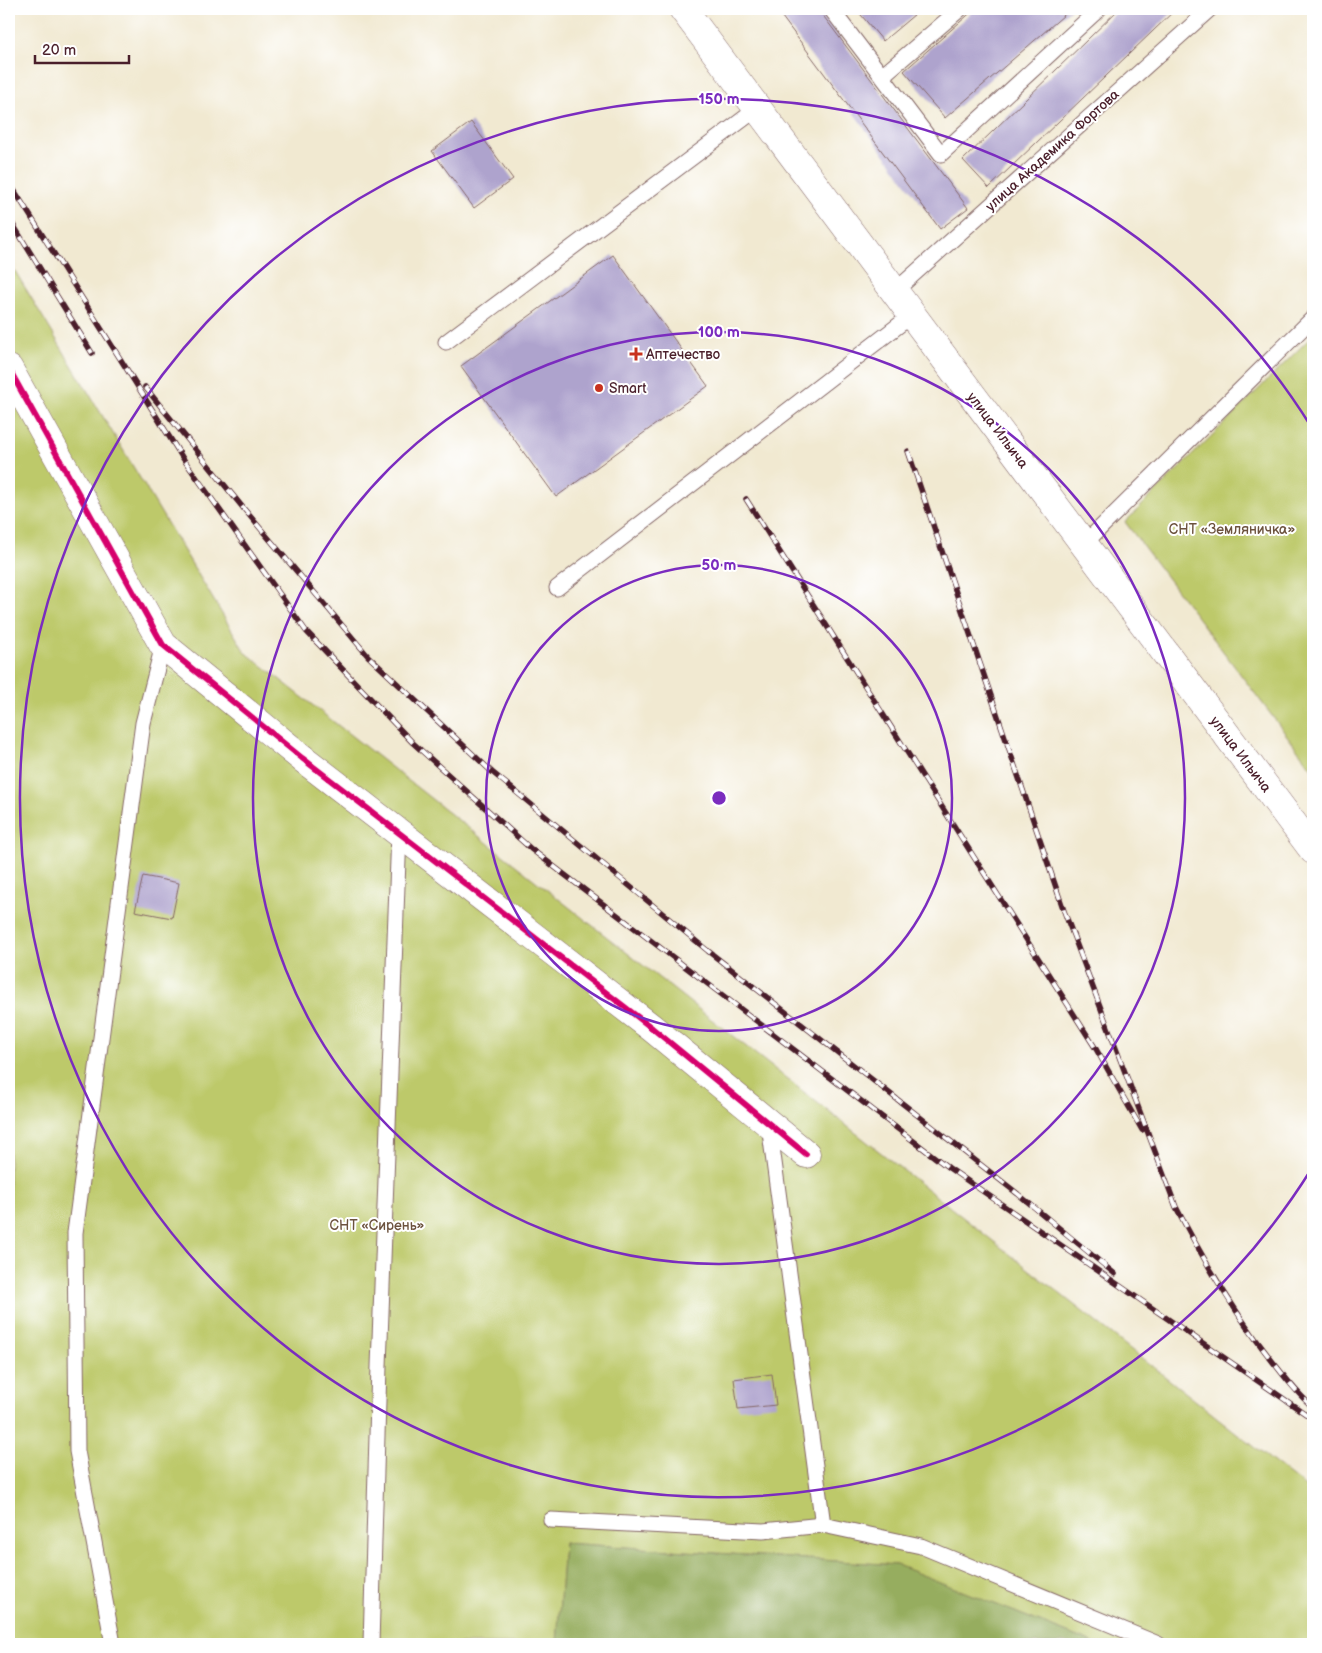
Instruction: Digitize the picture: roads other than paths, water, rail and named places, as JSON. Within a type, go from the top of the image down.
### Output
[{"type":"street","name":"улица Ильича","points":[[684,9],[1313,850]]},
{"type":"street","points":[[9,369],[163,645],[222,694],[399,833],[652,1028],[806,1154]]},
{"type":"lane","points":[[831,9],[941,154],[1099,9]]},
{"type":"lane","points":[[882,76],[960,9]]},
{"type":"lane","name":"улица Академика Фортова","points":[[895,291],[1210,9]]},
{"type":"lane","points":[[446,342],[758,108]]},
{"type":"lane","points":[[557,588],[912,315]]},
{"type":"lane","points":[[1084,544],[1313,318]]},
{"type":"lane","points":[[113,1644],[77,1451],[75,1233],[143,723],[163,645]]},
{"type":"lane","points":[[371,1644],[378,1366],[399,833]]},
{"type":"lane","points":[[769,1124],[822,1525]]},
{"type":"lane","points":[[551,1520],[763,1531],[822,1525],[921,1546],[1158,1644]]},
{"type":"railway","points":[[9,182],[182,457],[306,631],[413,743],[531,849],[949,1168],[1313,1419]]},
{"type":"railway","points":[[9,218],[92,353]]},
{"type":"railway","points":[[145,387],[244,509],[368,656],[492,772],[708,951],[1018,1194],[1115,1274]]},
{"type":"railway","points":[[908,451],[1064,911],[1176,1207],[1209,1267],[1259,1344],[1292,1386],[1313,1407]]},
{"type":"railway","points":[[746,499],[1096,1049],[1142,1130]]},
{"type":"place","name":"Аптечество","points":[[636,354]]},
{"type":"place","name":"Smart","points":[[599,388]]},
{"type":"park label","name":"СНТ «Земляничка»","points":[[1232,529]]},
{"type":"park label","name":"СНТ «Сирень»","points":[[377,1225]]}]
